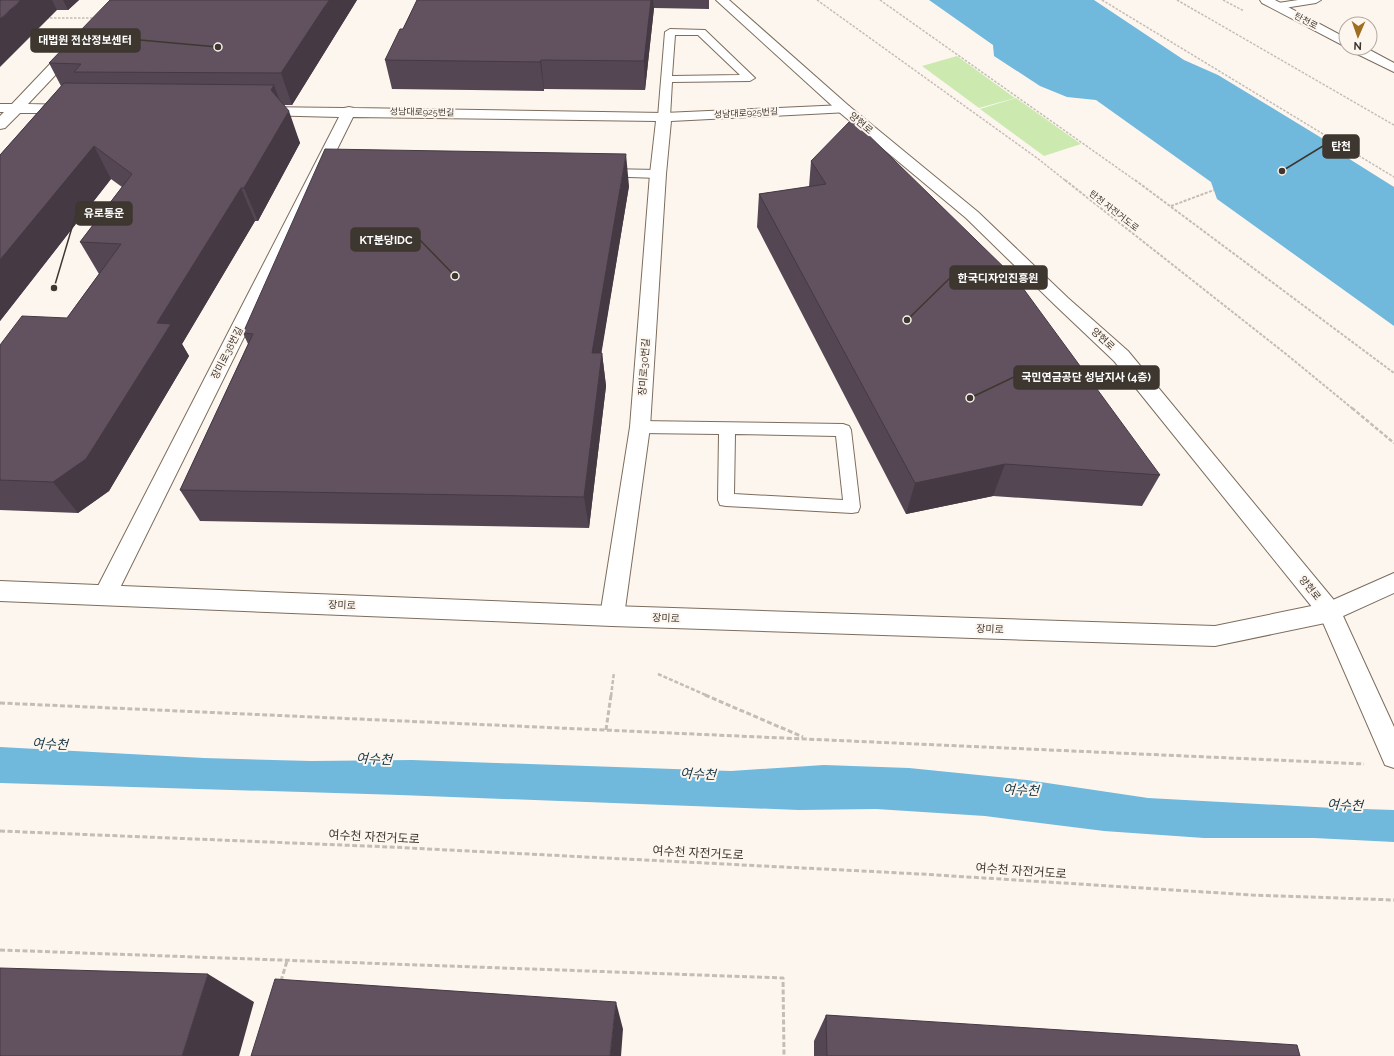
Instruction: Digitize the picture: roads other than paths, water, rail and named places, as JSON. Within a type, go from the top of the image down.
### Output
[{"type":"street","name":"양현로","points":[[722,0],[844,109],[972,215],[1056,297],[1121,356],[1330,612],[1386,758]]},
{"type":"street","name":"탄천로","points":[[1266,0],[1338,39]]},
{"type":"street","points":[[0,125],[101,18]]},
{"type":"street","points":[[1371,56],[1394,68]]},
{"type":"street","points":[[0,108],[82,109]]},
{"type":"street","name":"성남대로925번길","points":[[247,110],[664,117],[844,109]]},
{"type":"street","name":"장미로38번길","points":[[105,595],[349,111]]},
{"type":"street","name":"장미로30번길","points":[[612,616],[640,427],[658,174],[664,117]]},
{"type":"street","name":"장미로","points":[[0,591],[612,616],[1215,636],[1330,612],[1394,582]]},
{"type":"lane","points":[[1278,6],[1316,0]]},
{"type":"lane","points":[[664,117],[666,79],[670,32],[701,32],[750,78],[666,79]]},
{"type":"lane","points":[[594,172],[658,174]]},
{"type":"lane","points":[[640,427],[728,428],[843,430],[852,507],[726,500],[728,428]]},
{"type":"water","points":[[929,0],[1094,0],[1184,60],[1218,75],[1320,137],[1351,160],[1394,187],[1394,326],[1217,199],[1211,182],[1096,100],[1067,97],[1040,86],[994,56],[993,45]]},
{"type":"water","name":"여수천","points":[[0,747],[204,758],[311,761],[412,760],[731,771],[824,765],[909,768],[1027,780],[1148,798],[1394,810],[1394,842],[1314,838],[1204,838],[1104,831],[985,816],[876,809],[799,810],[400,795],[0,783]]},
{"type":"place","name":"대법원 전산정보센터","points":[[218,47]]},
{"type":"place","name":"탄천","points":[[1282,171]]},
{"type":"place","name":"KT분당IDC","points":[[455,276]]},
{"type":"place","name":"유로통운","points":[[54,288]]},
{"type":"place","name":"한국디자인진흥원","points":[[907,320]]},
{"type":"place","name":"국민연금공단 성남지사 (4층)","points":[[970,398]]}]
